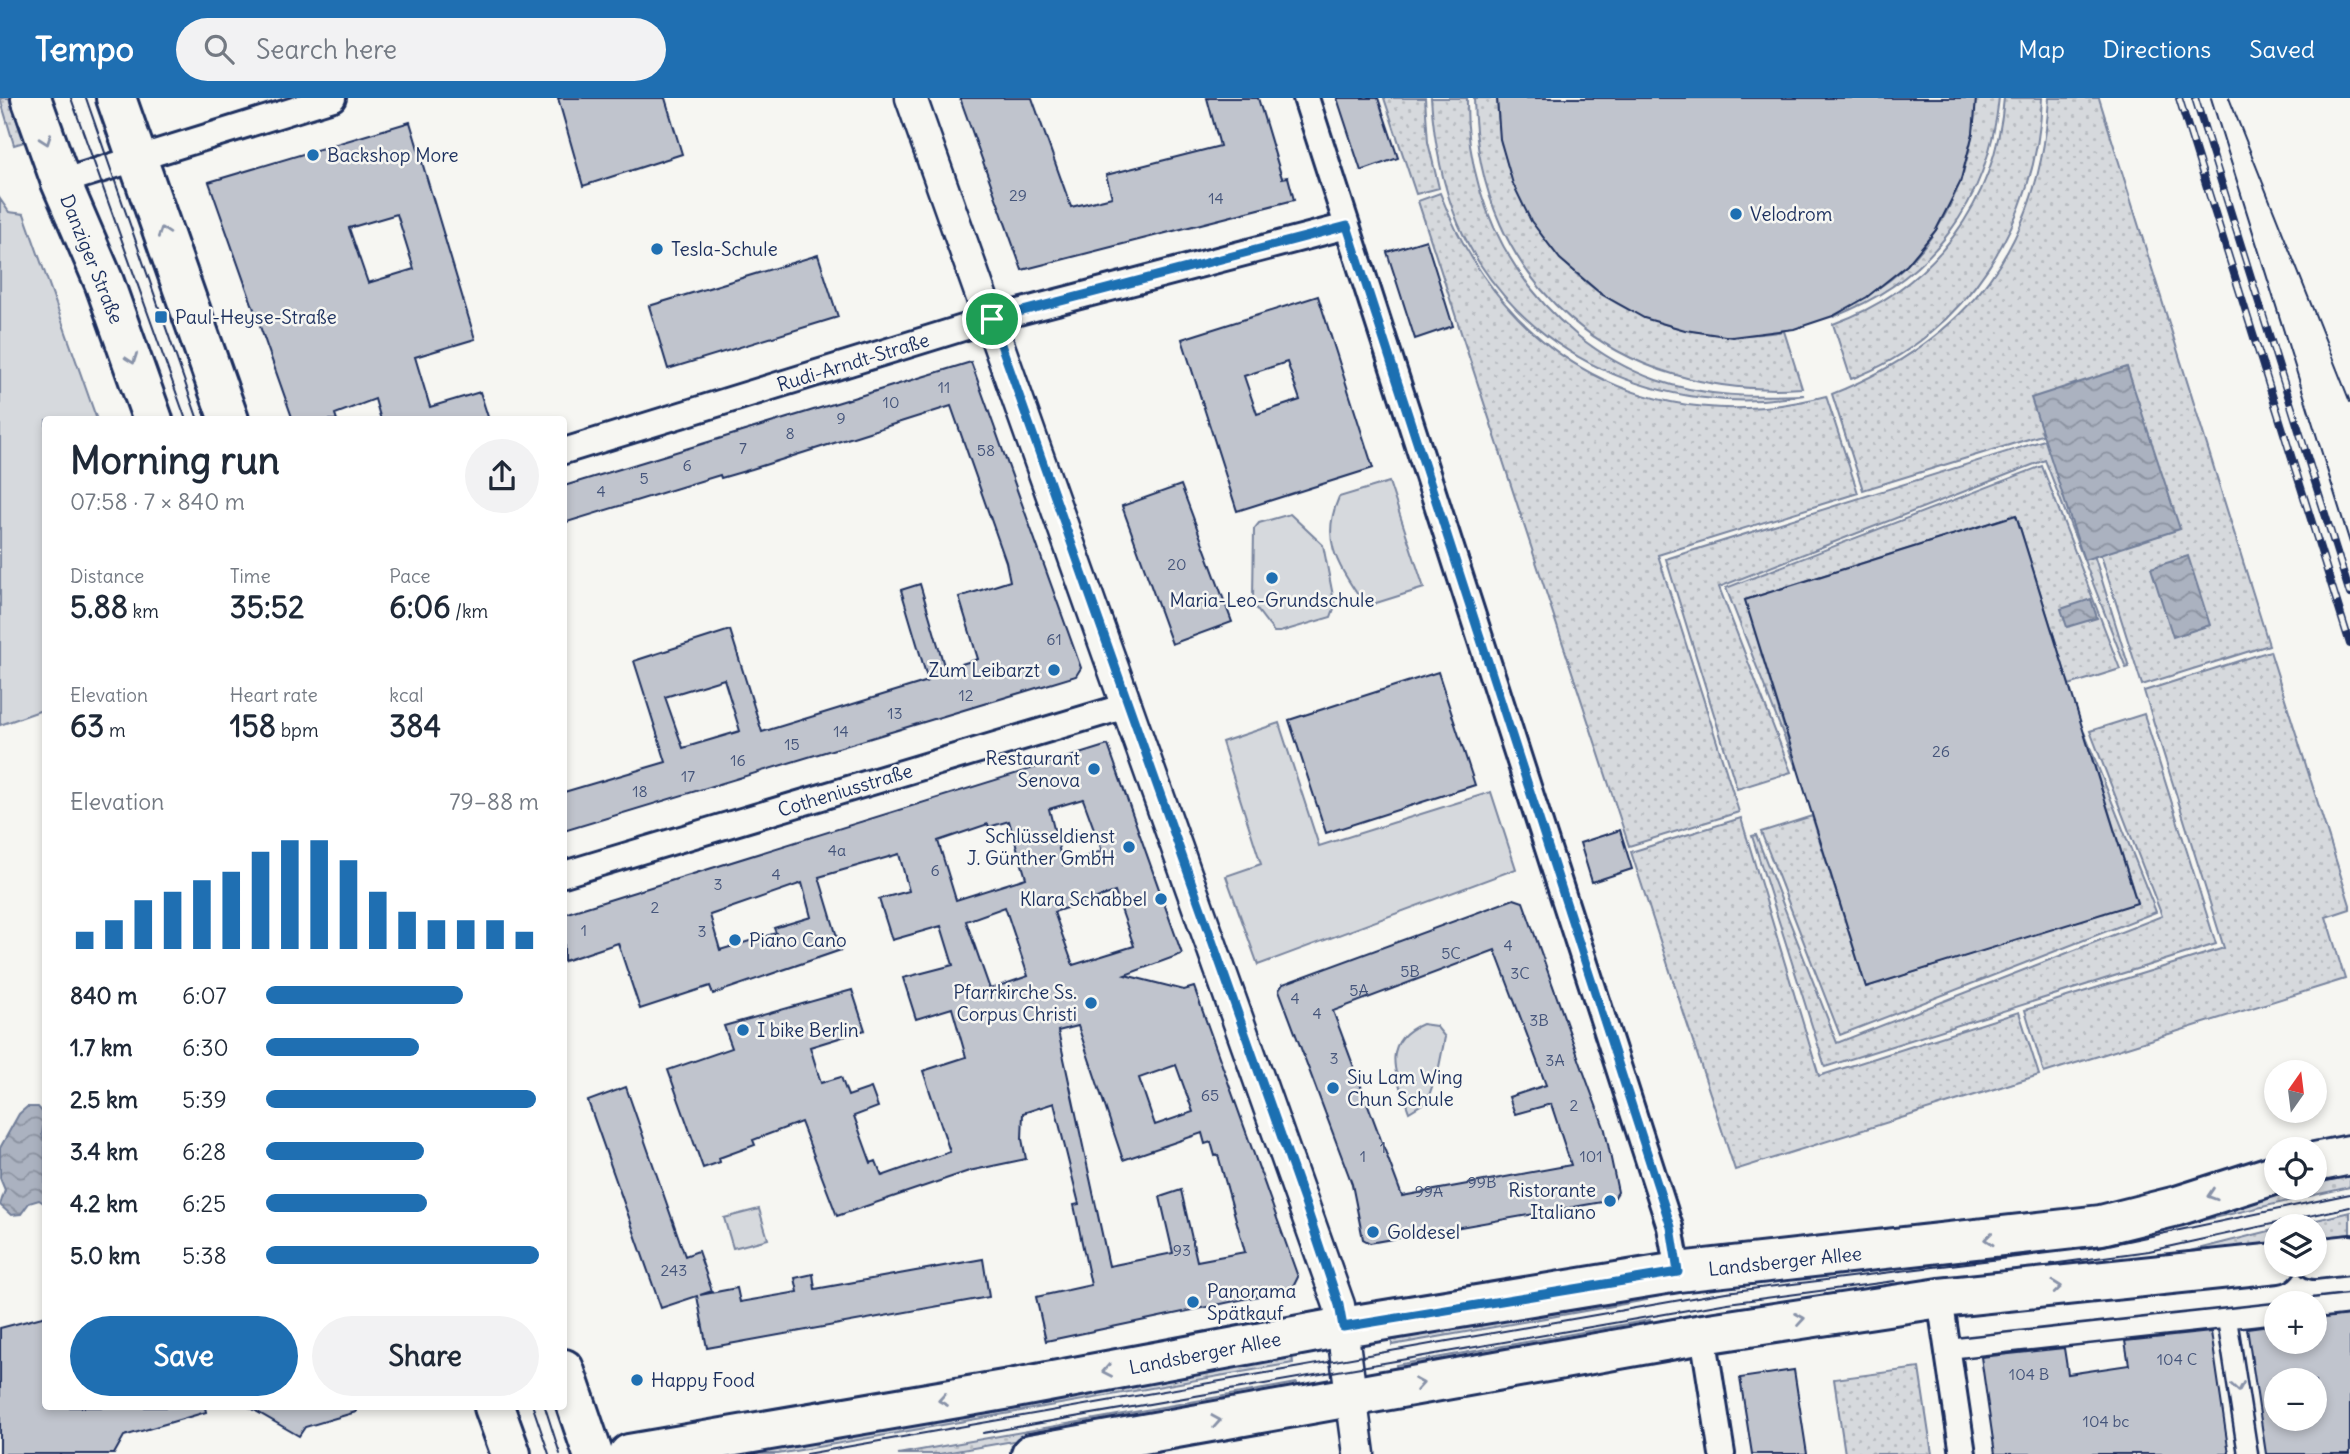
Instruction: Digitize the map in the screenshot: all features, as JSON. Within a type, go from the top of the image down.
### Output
[{"type":"main road","name":"Danziger Straße","points":[[31,98],[61,182],[104,282],[152,416]]},
{"type":"main road","points":[[116,98],[228,416]]},
{"type":"main road","points":[[2327,1160],[2350,1155]]},
{"type":"main road","name":"Landsberger Allee","points":[[629,1454],[1010,1389],[1343,1327],[1678,1272],[2101,1225],[2177,1206],[2264,1178]]},
{"type":"main road","points":[[2327,1258],[2350,1255]]},
{"type":"main road","points":[[1031,1454],[1703,1334],[1940,1298],[2264,1264]]},
{"type":"main road","points":[[567,1378],[593,1454]]},
{"type":"main road","points":[[495,1410],[510,1454]]},
{"type":"street","points":[[61,182],[333,98]]},
{"type":"street","points":[[911,98],[992,319],[1339,1305],[1359,1454]]},
{"type":"street","points":[[1306,98],[1671,1227],[1678,1272]]},
{"type":"street","name":"Rudi-Arndt-Straße","points":[[567,450],[992,319],[1347,226]]},
{"type":"street","name":"Cotheniusstraße","points":[[567,873],[1126,706]]},
{"type":"street","points":[[1940,1298],[1963,1454]]},
{"type":"street","points":[[2327,1307],[2350,1304]]},
{"type":"street","points":[[1948,1349],[2112,1329],[2264,1315]]},
{"type":"street","points":[[2227,1320],[2248,1454]]},
{"type":"street","points":[[1703,1334],[1722,1454]]},
{"type":"shaded area","points":[[0,98],[9,98],[24,142],[14,145]]},
{"type":"shaded area","points":[[1384,98],[1425,98],[1428,142],[1439,188],[1416,194]]},
{"type":"shaded area","points":[[1431,98],[1467,98],[1470,143],[1479,187],[1495,230],[1517,269],[1544,304],[1577,335],[1614,361],[1674,386],[1729,395],[1804,395],[1752,400],[1700,398],[1649,387],[1601,369],[1557,343],[1517,310],[1484,270],[1458,223],[1439,161]]},
{"type":"shaded area","points":[[1474,98],[1497,98],[1505,153],[1523,203],[1550,246],[1586,282],[1628,309],[1676,327],[1729,335],[1784,331],[1802,388],[1735,387],[1674,374],[1618,351],[1570,318],[1531,276],[1501,225],[1481,165]]},
{"type":"shaded area","points":[[1976,98],[1999,98],[1993,136],[1968,203],[1949,233],[1926,259],[1899,282],[1868,301],[1833,317],[1891,279],[1911,261],[1942,221],[1963,174],[1974,124]]},
{"type":"shaded area","points":[[2004,98],[2042,98],[2037,143],[2027,186],[2010,228],[1989,267],[1961,303],[1929,334],[1892,360],[1851,379],[1833,324],[1869,308],[1901,288],[1929,264],[1953,237],[1973,206],[1988,173]]},
{"type":"shaded area","points":[[2049,98],[2099,98],[2269,645],[2142,685],[2061,429],[1863,490],[1832,394],[1880,372],[1922,345],[1958,315],[1989,281],[2013,242],[2031,199],[2043,151]]},
{"type":"shaded area","points":[[1440,193],[1468,251],[1503,301],[1544,342],[1592,374],[1644,395],[1701,407],[1762,407],[1826,396],[1858,493],[1658,555],[1739,812],[1629,846],[1418,201]]},
{"type":"shaded area","points":[[0,199],[9,212],[24,214],[96,416],[42,416],[42,710],[0,725]]},
{"type":"shaded area","points":[[2057,436],[2129,667],[2126,668],[2045,460],[1719,587],[1791,772],[1737,789],[1666,559]]},
{"type":"shaded area","points":[[2042,466],[2120,669],[2069,685],[2016,515],[1745,600],[1797,770],[1726,588]]},
{"type":"shaded area","points":[[1389,482],[1424,588],[1373,604],[1363,603],[1335,553],[1331,527],[1333,513],[1339,497]]},
{"type":"shaded area","points":[[1290,514],[1323,545],[1335,606],[1331,617],[1274,632],[1255,607],[1253,598],[1254,529],[1259,523]]},
{"type":"shaded area","points":[[2270,651],[2350,905],[2350,909],[2326,917],[2345,979],[2044,1073],[2025,1010],[2224,948],[2144,691]]},
{"type":"shaded area","points":[[2144,714],[2216,944],[1825,1067],[1752,836],[1756,835],[1837,1043],[2162,916],[2090,731]]},
{"type":"shaded area","points":[[1279,723],[1319,846],[1491,792],[1516,869],[1258,965],[1226,876],[1261,864],[1222,742]]},
{"type":"shaded area","points":[[2084,732],[2156,912],[1840,1035],[1761,832],[1812,816],[1866,987],[2137,902]]},
{"type":"shaded area","points":[[1741,818],[1819,1076],[2019,1012],[2039,1075],[1735,1170],[1631,852]]},
{"type":"shaded area","points":[[1422,1024],[1436,1026],[1445,1037],[1439,1067],[1427,1101],[1409,1112],[1396,1075],[1395,1051],[1399,1041],[1408,1032]]},
{"type":"shaded area","points":[[2350,1170],[2350,1187],[2327,1192],[2327,1176]]},
{"type":"shaded area","points":[[2264,1195],[2264,1200],[2293,1200],[2182,1225],[2182,1221]]},
{"type":"shaded area","points":[[759,1209],[768,1239],[733,1248],[724,1218]]},
{"type":"shaded area","points":[[2350,1212],[2350,1234],[2327,1237],[2327,1217]]},
{"type":"shaded area","points":[[2264,1232],[2264,1245],[2177,1256]]},
{"type":"shaded area","points":[[1645,1293],[1647,1300],[1392,1345],[1391,1337]]},
{"type":"shaded area","points":[[1650,1320],[1652,1327],[1397,1373],[1396,1365]]},
{"type":"shaded area","points":[[1292,1355],[1293,1363],[778,1454],[732,1454]]},
{"type":"shaded area","points":[[1919,1368],[1932,1454],[1845,1454],[1834,1379]]},
{"type":"shaded area","points":[[1297,1383],[1298,1391],[939,1454],[898,1454]]},
{"type":"water","points":[[2127,367],[2180,529],[2084,560],[2031,398]]},
{"type":"water","points":[[2188,556],[2210,625],[2173,637],[2151,568]]},
{"type":"water","points":[[2091,599],[2097,618],[2067,627],[2061,609]]},
{"type":"water","points":[[27,1107],[38,1107],[42,1112],[42,1202],[39,1200],[29,1203],[21,1214],[11,1215],[0,1205],[5,1190],[0,1178],[0,1148],[19,1114]]},
{"type":"building","points":[[558,98],[665,98],[682,154],[583,186]]},
{"type":"building","points":[[960,98],[1032,98],[1071,207],[1112,197],[1106,175],[1220,146],[1207,98],[1258,98],[1282,178],[1288,177],[1294,200],[1022,270]]},
{"type":"building","points":[[1337,98],[1378,98],[1398,158],[1361,171]]},
{"type":"building","name":"Velodrom","points":[[1497,98],[1976,98],[1973,133],[1960,183],[1936,230],[1907,265],[1867,297],[1833,316],[1794,329],[1732,337],[1685,330],[1644,318],[1601,294],[1560,259],[1531,221],[1513,184],[1500,139]]},
{"type":"building","points":[[410,122],[475,339],[415,357],[430,407],[480,392],[488,416],[380,416],[375,399],[335,414],[336,416],[292,416],[209,182]],"holes":[[[397,214],[414,269],[368,283],[349,228]]]},
{"type":"building","points":[[1426,240],[1453,326],[1415,339],[1387,252]]},
{"type":"building","points":[[818,255],[838,317],[668,369],[649,306]]},
{"type":"building","points":[[1318,296],[1373,468],[1237,511],[1182,339]],"holes":[[[1287,362],[1300,400],[1257,414],[1244,376]]]},
{"type":"building","points":[[971,362],[1081,668],[1076,676],[567,830],[567,791],[666,762],[634,661],[730,630],[762,732],[928,681],[901,590],[920,584],[945,669],[978,659],[959,597],[1010,581],[1006,562],[951,406],[752,469],[721,478],[720,475],[567,522],[567,485]],"holes":[[[724,679],[740,731],[683,748],[665,697]]]},
{"type":"building","points":[[1181,485],[1232,622],[1172,644],[1122,506]]},
{"type":"building","points":[[2016,515],[2137,903],[1866,987],[1745,600]]},
{"type":"building","points":[[1438,672],[1475,785],[1326,833],[1289,720]]},
{"type":"building","points":[[1108,745],[1182,954],[1125,975],[1184,990],[1194,987],[1298,1277],[1292,1289],[1046,1341],[1036,1297],[1091,1285],[1074,1205],[1079,1204],[1054,1103],[1023,1113],[1022,1139],[1026,1159],[969,1171],[837,1216],[801,1122],[753,1140],[755,1145],[719,1158],[720,1162],[703,1168],[668,1070],[732,1048],[724,1026],[852,990],[865,1030],[810,1047],[821,1083],[841,1077],[848,1096],[871,1088],[878,1107],[854,1116],[871,1163],[876,1161],[882,1176],[950,1152],[923,1071],[966,1057],[952,1008],[916,1019],[903,978],[953,965],[941,926],[892,940],[879,899],[909,891],[899,854],[819,877],[841,950],[713,994],[710,986],[640,1009],[618,943],[567,960],[567,913]],"holes":[[[1083,799],[1102,851],[1063,865],[1049,809]],[[1009,821],[1026,878],[956,900],[938,841],[988,824],[989,827]],[[802,883],[811,917],[774,928],[776,933],[720,950],[710,915]],[[1115,892],[1134,946],[1073,965],[1054,912]],[[1005,907],[1028,976],[990,989],[966,921]],[[1078,1026],[1123,1160],[1202,1133],[1205,1144],[1211,1142],[1215,1156],[1218,1155],[1245,1252],[1197,1261],[1181,1190],[1160,1197],[1173,1253],[1109,1266],[1058,1031]],[[1176,1065],[1193,1112],[1155,1125],[1139,1078]]]},
{"type":"building","points":[[1620,830],[1632,869],[1592,882],[1580,843]]},
{"type":"building","points":[[1514,899],[1523,902],[1605,1130],[1618,1192],[1613,1200],[1370,1243],[1363,1239],[1352,1184],[1279,990],[1283,984]],"holes":[[[1495,950],[1546,1085],[1509,1097],[1515,1114],[1551,1104],[1571,1165],[1402,1196],[1333,1011]]]},
{"type":"building","points":[[626,1087],[685,1256],[698,1251],[712,1291],[700,1295],[737,1288],[740,1302],[798,1292],[795,1278],[813,1274],[815,1289],[983,1259],[989,1297],[707,1348],[697,1296],[661,1308],[588,1101]]},
{"type":"building","points":[[2350,1315],[2350,1454],[2266,1454],[2247,1328],[2264,1326],[2264,1354],[2327,1354],[2327,1318]]},
{"type":"building","points":[[42,1317],[42,1410],[206,1412],[124,1436],[114,1454],[0,1454],[0,1328]]},
{"type":"building","points":[[2211,1332],[2229,1454],[1995,1454],[1981,1357],[2064,1348],[2068,1374],[2129,1365],[2125,1341]]},
{"type":"building","points":[[1794,1370],[1807,1454],[1752,1454],[1740,1378]]},
{"type":"building","points":[[254,1410],[356,1410],[305,1427],[299,1436]]},
{"type":"tram line","points":[[71,98],[185,416]]},
{"type":"tram line","points":[[86,98],[197,416]]},
{"type":"tram line","points":[[2211,98],[2350,543]]},
{"type":"tram line","points":[[2229,98],[2350,402]]},
{"type":"tram line","points":[[806,1454],[1726,1292],[2099,1247],[2350,1194]]},
{"type":"tram line","points":[[2051,1264],[2149,1251],[2350,1207]]},
{"type":"tram line","points":[[983,1433],[1728,1303],[1895,1281]]},
{"type":"tram line","points":[[534,1410],[549,1454]]},
{"type":"tram line","points":[[546,1410],[560,1454]]},
{"type":"railway","points":[[2179,98],[2350,644]]},
{"type":"railway","points":[[2195,98],[2350,594]]},
{"type":"place","name":"Backshop More","points":[[313,155]]},
{"type":"place","name":"Velodrom","points":[[1736,214]]},
{"type":"place","name":"Tesla-Schule","points":[[657,249]]},
{"type":"place","name":"Paul-Heyse-Straße","points":[[161,317]]},
{"type":"place","name":"Maria-Leo-Grundschule","points":[[1272,578]]},
{"type":"place","name":"Zum Leibarzt","points":[[1054,670]]},
{"type":"place","name":"Restaurant Senova","points":[[1094,769]]},
{"type":"place","name":"Schlüsseldienst J. Günther GmbH","points":[[1129,847]]},
{"type":"place","name":"Klara Schabbel","points":[[1161,899]]},
{"type":"place","name":"Piano Cano","points":[[735,940]]},
{"type":"place","name":"Pfarrkirche Ss. Corpus Christi","points":[[1091,1003]]},
{"type":"place","name":"I bike Berlin","points":[[743,1030]]},
{"type":"place","name":"Siu Lam Wing Chun Schule","points":[[1333,1088]]},
{"type":"place","name":"Ristorante Italiano","points":[[1610,1201]]},
{"type":"place","name":"Goldesel","points":[[1373,1232]]},
{"type":"place","name":"Panorama Spätkauf","points":[[1193,1302]]},
{"type":"place","name":"Happy Food","points":[[637,1380]]},
{"type":"route","points":[[1347,226],[1671,1227],[1678,1272],[1343,1327],[1339,1305],[1305,1203],[1126,706],[992,319],[1347,226]]}]
